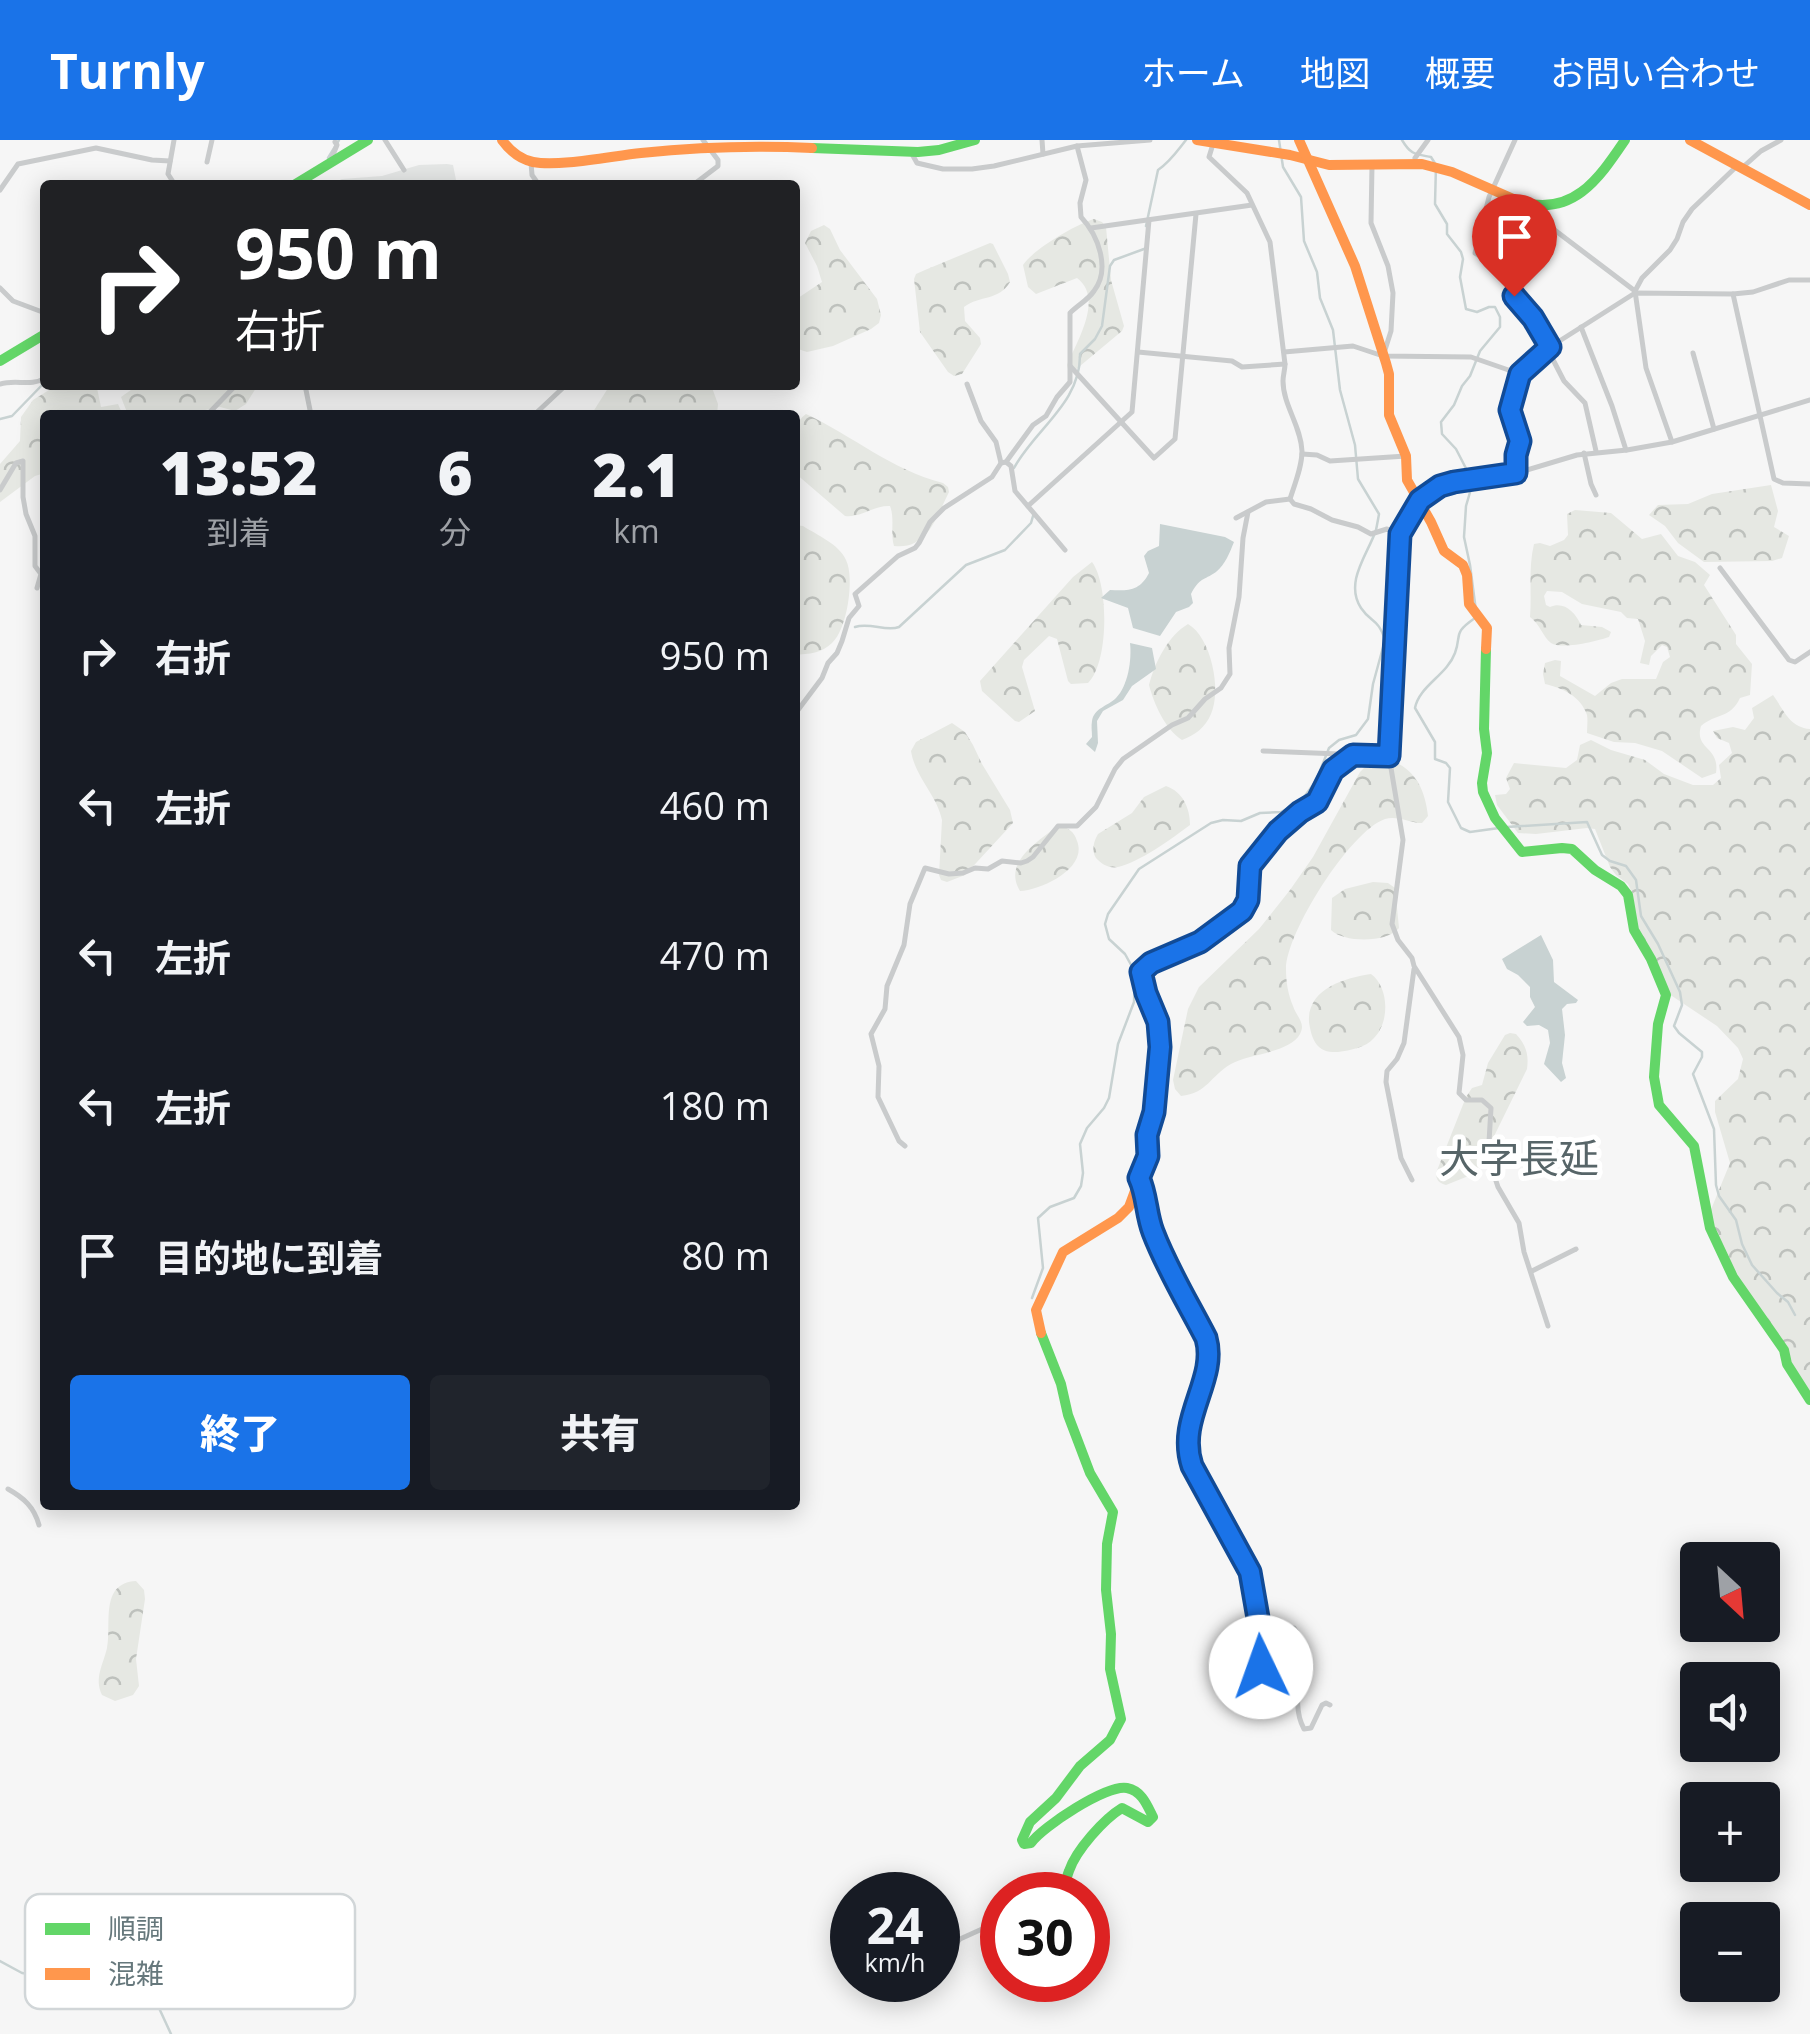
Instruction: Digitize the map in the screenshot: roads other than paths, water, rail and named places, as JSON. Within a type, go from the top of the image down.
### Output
[{"type":"street","points":[[86,140],[96,148]]},
{"type":"street","points":[[172,180],[168,161],[174,140]]},
{"type":"street","points":[[208,162],[212,140]]},
{"type":"street","points":[[303,180],[368,140]]},
{"type":"street","points":[[385,140],[404,170]]},
{"type":"street","points":[[502,140],[519,158],[532,163],[706,143],[911,153],[975,140]]},
{"type":"street","points":[[928,140],[938,150]]},
{"type":"street","points":[[1042,140],[1043,154]]},
{"type":"street","points":[[911,153],[917,162],[958,170],[994,166],[1076,146],[1150,140]]},
{"type":"street","points":[[1196,140],[1349,166],[1422,164],[1452,172],[1522,203],[1542,205],[1572,200],[1584,192],[1601,177],[1625,140]]},
{"type":"street","points":[[1299,140],[1356,266],[1389,374],[1389,415],[1406,456],[1407,480],[1444,551],[1463,564],[1469,604],[1488,628],[1484,728],[1487,753],[1482,783],[1488,806],[1522,852],[1573,850],[1626,891],[1631,923],[1666,994],[1658,1024],[1654,1077],[1659,1105],[1694,1146],[1710,1228],[1728,1267],[1784,1350],[1787,1364],[1810,1400]]},
{"type":"street","points":[[1415,158],[1428,140]]},
{"type":"street","points":[[1515,140],[1492,190],[1475,253],[1497,266],[1514,296],[1533,318],[1564,381],[1585,404],[1596,451]]},
{"type":"street","points":[[1690,140],[1810,205]]},
{"type":"street","points":[[1516,473],[1520,441],[1510,410],[1520,374],[1549,348],[1635,292],[1642,278],[1678,239],[1682,222],[1692,209],[1761,150],[1778,141]]},
{"type":"street","points":[[1214,142],[1209,157],[1237,182],[1270,242],[1284,352],[1283,381],[1302,454],[1290,498]]},
{"type":"street","points":[[699,180],[718,166],[706,143]]},
{"type":"street","points":[[329,165],[336,144]]},
{"type":"street","points":[[800,707],[822,678],[849,618],[859,606],[855,594],[898,556],[920,543],[930,522],[944,508],[992,477],[1033,425],[1046,416],[1070,382],[1070,313],[1092,296],[1100,282],[1102,264],[1091,228],[1081,218],[1086,180],[1076,146]]},
{"type":"street","points":[[0,190],[18,164],[96,148],[168,161]]},
{"type":"street","points":[[532,163],[536,180]]},
{"type":"street","points":[[1372,165],[1371,223],[1388,266],[1393,293],[1391,331],[1383,356]]},
{"type":"street","points":[[1091,228],[1253,205]]},
{"type":"street","points":[[1542,205],[1548,225],[1635,292],[1733,294],[1789,280],[1810,280]]},
{"type":"street","points":[[1071,368],[1154,458],[1175,439],[1196,214]]},
{"type":"street","points":[[1028,506],[1132,412],[1149,220]]},
{"type":"street","points":[[1507,283],[1520,273]]},
{"type":"street","points":[[0,288],[12,301],[40,311]]},
{"type":"street","points":[[1635,292],[1646,368],[1672,442]]},
{"type":"street","points":[[1733,294],[1774,479],[1810,484]]},
{"type":"street","points":[[1581,327],[1626,450]]},
{"type":"street","points":[[0,362],[40,337]]},
{"type":"street","points":[[1284,352],[1352,346],[1383,356],[1471,357],[1520,374]]},
{"type":"street","points":[[1138,352],[1232,362],[1242,367],[1285,364]]},
{"type":"street","points":[[1693,353],[1714,430]]},
{"type":"street","points":[[1684,368],[1695,364]]},
{"type":"street","points":[[0,384],[40,381]]},
{"type":"street","points":[[967,384],[981,421],[996,442],[1004,463],[1011,466],[1016,491],[1065,550]]},
{"type":"street","points":[[212,410],[231,390]]},
{"type":"street","points":[[539,410],[561,390]]},
{"type":"street","points":[[1412,1180],[1400,1158],[1386,1074],[1404,1043],[1414,966],[1392,924],[1403,840],[1389,756],[1400,534],[1420,500],[1440,486],[1516,473],[1584,453],[1672,442],[1810,400]]},
{"type":"street","points":[[1584,453],[1596,495]]},
{"type":"street","points":[[1302,454],[1316,454],[1330,461],[1406,456]]},
{"type":"street","points":[[0,490],[16,462],[23,461],[23,496],[34,536],[34,566],[40,573]]},
{"type":"street","points":[[1236,518],[1266,502],[1290,498]]},
{"type":"street","points":[[1290,498],[1294,504],[1372,534],[1387,530],[1400,534]]},
{"type":"street","points":[[905,1146],[878,1097],[879,1066],[871,1034],[885,1009],[887,986],[904,944],[910,904],[925,868],[949,874],[976,868],[988,870],[1002,861],[1027,861],[1058,826],[1077,826],[1088,817],[1114,769],[1124,759],[1188,718],[1221,688],[1230,674],[1248,512]]},
{"type":"street","points":[[1720,568],[1789,660],[1795,662],[1810,652]]},
{"type":"street","points":[[36,588],[40,577]]},
{"type":"street","points":[[1263,751],[1389,756]]},
{"type":"street","points":[[1069,1872],[1071,1864],[1110,1815],[1122,1808],[1144,1821],[1153,1817],[1141,1795],[1119,1787],[1100,1793],[1038,1830],[1031,1844],[1022,1840],[1024,1829],[1057,1797],[1081,1765],[1110,1740],[1121,1719],[1110,1670],[1106,1590],[1106,1544],[1113,1512],[1090,1474],[1038,1326],[1036,1310],[1063,1252],[1128,1207],[1148,1156],[1147,1135],[1154,1112],[1160,1047],[1158,1022],[1141,972],[1151,963],[1200,942],[1242,911],[1248,900],[1250,866],[1254,860],[1278,831],[1317,802],[1329,774],[1353,755]]},
{"type":"street","points":[[1414,966],[1459,1036],[1463,1056],[1458,1093],[1466,1100],[1482,1100],[1491,1108],[1494,1175],[1519,1224],[1548,1326]]},
{"type":"street","points":[[1139,1178],[1161,1252],[1209,1349],[1188,1435],[1188,1453],[1250,1572],[1261,1667],[1267,1673],[1274,1669],[1282,1634],[1286,1628],[1294,1628],[1301,1643],[1297,1712],[1304,1729],[1311,1728],[1322,1705],[1330,1705]]},
{"type":"street","points":[[1532,1272],[1576,1248]]},
{"type":"street","points":[[8,1488],[26,1501],[39,1525]]},
{"type":"waterway","points":[[328,158],[339,140]]},
{"type":"waterway","points":[[1146,226],[1158,170],[1186,140]]},
{"type":"waterway","points":[[1032,1298],[1043,1268],[1038,1218],[1050,1207],[1074,1198],[1081,1186],[1080,1144],[1109,1098],[1118,1044],[1134,1002],[1135,972],[1125,954],[1109,939],[1105,924],[1108,914],[1139,869],[1211,823],[1281,812],[1301,801],[1316,781],[1329,748],[1356,735],[1368,719],[1385,640],[1377,624],[1361,608],[1355,588],[1379,514],[1358,479],[1355,445],[1340,390],[1333,330],[1304,241],[1301,197],[1283,167],[1279,140]]},
{"type":"waterway","points":[[1402,140],[1411,151],[1431,157],[1436,165],[1435,204],[1447,224],[1447,234],[1461,252],[1460,277],[1466,309],[1477,312],[1495,307],[1500,317],[1500,327],[1480,351],[1470,376],[1441,422],[1442,434],[1456,449],[1473,482],[1466,506],[1464,537],[1476,611]]},
{"type":"waterway","points":[[1014,468],[1065,401],[1073,387],[1080,354],[1102,326],[1110,266],[1114,260],[1144,249]]},
{"type":"waterway","points":[[0,419],[12,416],[40,387]]},
{"type":"waterway","points":[[855,627],[899,627],[966,565],[1005,550],[1033,516]]},
{"type":"waterway","points":[[1475,618],[1460,631],[1451,661],[1422,693],[1415,708],[1435,742],[1435,759],[1450,768],[1448,802],[1461,828],[1470,832],[1499,828]]},
{"type":"waterway","points":[[1507,827],[1587,822],[1602,855],[1626,866],[1636,880],[1641,916],[1680,992],[1682,1005],[1674,1026],[1702,1052],[1693,1074],[1714,1129],[1719,1196],[1736,1220],[1752,1265],[1788,1302],[1795,1315]]},
{"type":"waterway","points":[[0,1961],[25,1973]]},
{"type":"waterway","points":[[159,2009],[171,2034]]},
{"type":"district","name":"大字長延","points":[[1519,1157]]}]
